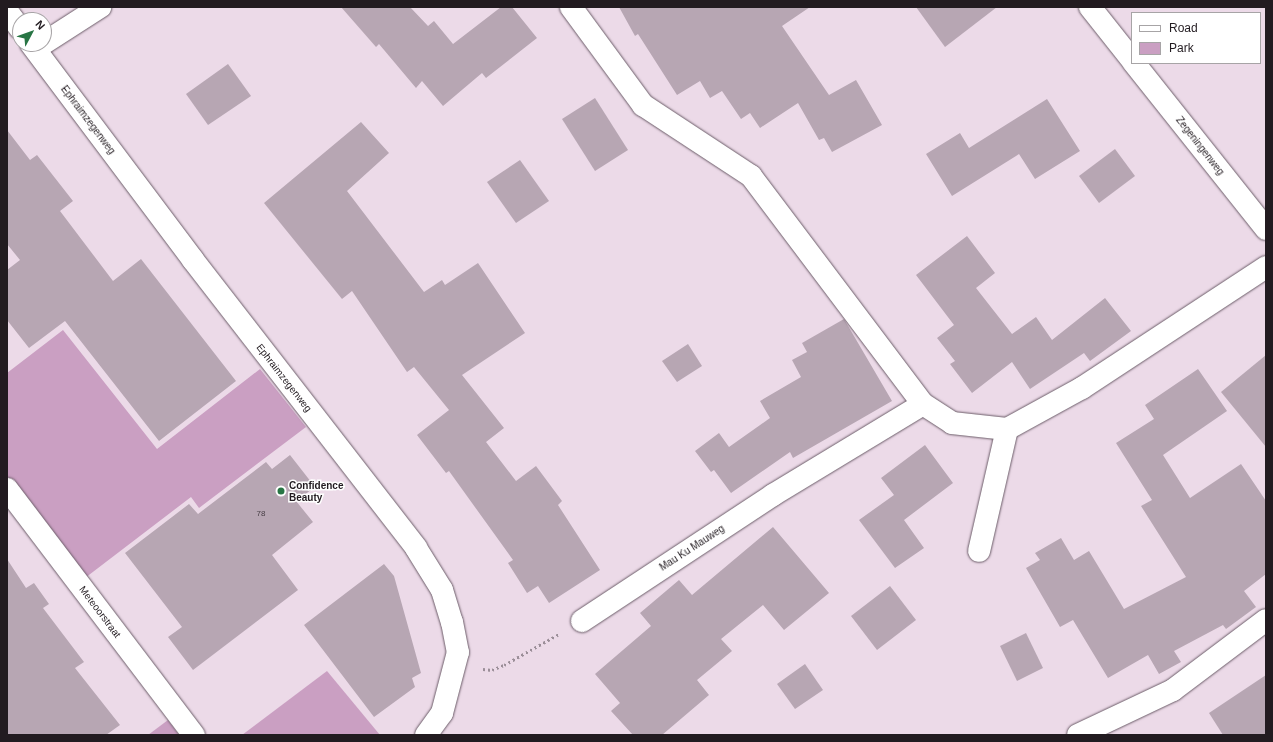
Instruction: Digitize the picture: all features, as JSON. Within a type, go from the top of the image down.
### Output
[{"type":"street","points":[[52,36],[100,7]]},
{"type":"street","points":[[571,7],[643,105],[751,176],[923,404],[952,423],[1007,429],[1082,388],[1266,267]]},
{"type":"street","points":[[1090,7],[1131,59]]},
{"type":"street","name":"Ephraimzegenweg","points":[[43,52],[193,260],[416,548],[442,590],[452,622],[458,652],[442,713],[426,735]]},
{"type":"street","name":"Zegeningenweg","points":[[1135,64],[1266,229]]},
{"type":"street","name":"Mau Ku Mauweg","points":[[582,621],[773,495],[923,404]]},
{"type":"street","points":[[979,552],[1007,429]]},
{"type":"street","name":"Meteoorstraat","points":[[7,489],[194,735]]},
{"type":"street","points":[[1078,735],[1173,690],[1266,620]]},
{"type":"path","points":[[454,668],[492,670],[582,621]]},
{"type":"green space","points":[[63,330],[157,449],[260,369],[306,427],[199,508],[191,497],[85,578],[7,476],[7,373]]},
{"type":"green space","points":[[327,671],[380,735],[242,735]]},
{"type":"green space","points":[[168,720],[179,735],[148,735]]},
{"type":"building","points":[[341,7],[410,7],[428,26],[434,21],[453,44],[501,7],[512,7],[537,38],[486,78],[482,73],[443,106],[422,81],[416,88],[379,44],[376,47]]},
{"type":"building","points":[[619,7],[810,7],[782,26],[829,95],[856,80],[882,125],[832,152],[824,138],[819,140],[798,103],[760,128],[750,113],[741,119],[722,91],[710,98],[700,81],[677,95],[638,34],[635,36]]},
{"type":"building","points":[[916,7],[997,7],[945,47]]},
{"type":"building","points":[[228,64],[251,96],[208,125],[186,94]]},
{"type":"building","points":[[595,98],[628,150],[595,171],[562,119]]},
{"type":"building","points":[[1047,99],[1080,151],[1035,179],[1019,154],[952,196],[926,154],[960,133],[969,148]]},
{"type":"building","points":[[361,122],[389,153],[347,191],[424,292],[442,280],[445,285],[478,263],[525,333],[462,375],[504,428],[486,442],[516,481],[536,466],[562,501],[558,505],[600,570],[549,603],[538,586],[527,593],[508,563],[513,560],[449,471],[446,473],[417,435],[449,410],[414,367],[407,372],[352,291],[342,299],[264,203]]},
{"type":"building","points":[[7,130],[30,160],[37,155],[73,201],[60,211],[113,281],[141,259],[236,381],[159,441],[65,321],[29,348],[7,320],[7,270],[20,260],[7,244]]},
{"type":"building","points":[[1115,149],[1135,176],[1099,203],[1079,176]]},
{"type":"building","points":[[520,160],[549,201],[516,223],[487,182]]},
{"type":"building","points":[[967,236],[995,273],[976,288],[1012,334],[1036,317],[1052,340],[1105,298],[1131,331],[1090,361],[1084,353],[1030,389],[1012,362],[972,393],[950,364],[955,361],[937,338],[954,325],[916,275]]},
{"type":"building","points":[[844,319],[892,401],[793,458],[790,452],[731,493],[714,470],[711,472],[695,451],[719,433],[729,447],[770,418],[760,401],[801,377],[792,360],[807,352],[802,343]]},
{"type":"building","points":[[688,344],[702,366],[677,382],[662,361]]},
{"type":"building","points":[[1266,355],[1266,447],[1221,392]]},
{"type":"building","points":[[1198,369],[1227,411],[1163,455],[1190,498],[1241,464],[1266,501],[1266,574],[1244,591],[1256,607],[1226,629],[1223,625],[1174,651],[1181,662],[1159,674],[1148,655],[1108,678],[1073,620],[1060,627],[1026,568],[1040,560],[1035,553],[1061,538],[1074,560],[1089,551],[1124,609],[1186,577],[1141,506],[1152,500],[1116,443],[1154,419],[1145,405]]},
{"type":"building","points":[[925,445],[953,483],[904,520],[924,548],[895,568],[859,520],[894,495],[881,478]]},
{"type":"building","points":[[290,455],[315,487],[296,501],[313,522],[272,555],[298,590],[193,670],[168,637],[182,627],[125,553],[189,504],[198,514],[266,462],[272,469]]},
{"type":"building","points":[[773,527],[829,593],[784,630],[763,605],[721,639],[732,651],[697,680],[709,695],[662,735],[633,735],[611,711],[620,703],[595,674],[651,626],[640,613],[679,580],[692,595]]},
{"type":"building","points":[[7,559],[26,588],[34,583],[49,604],[43,608],[84,662],[75,668],[120,725],[106,735],[7,735]]},
{"type":"building","points":[[384,564],[394,576],[421,673],[412,678],[415,687],[374,717],[304,625]]},
{"type":"building","points":[[890,586],[916,620],[877,650],[851,616]]},
{"type":"building","points":[[1026,633],[1043,668],[1017,681],[1000,646]]},
{"type":"building","points":[[805,664],[823,690],[795,709],[777,684]]},
{"type":"building","points":[[1266,675],[1266,735],[1223,735],[1209,713]]},
{"type":"place","name":"Confidence Beauty","points":[[281,491]]}]
